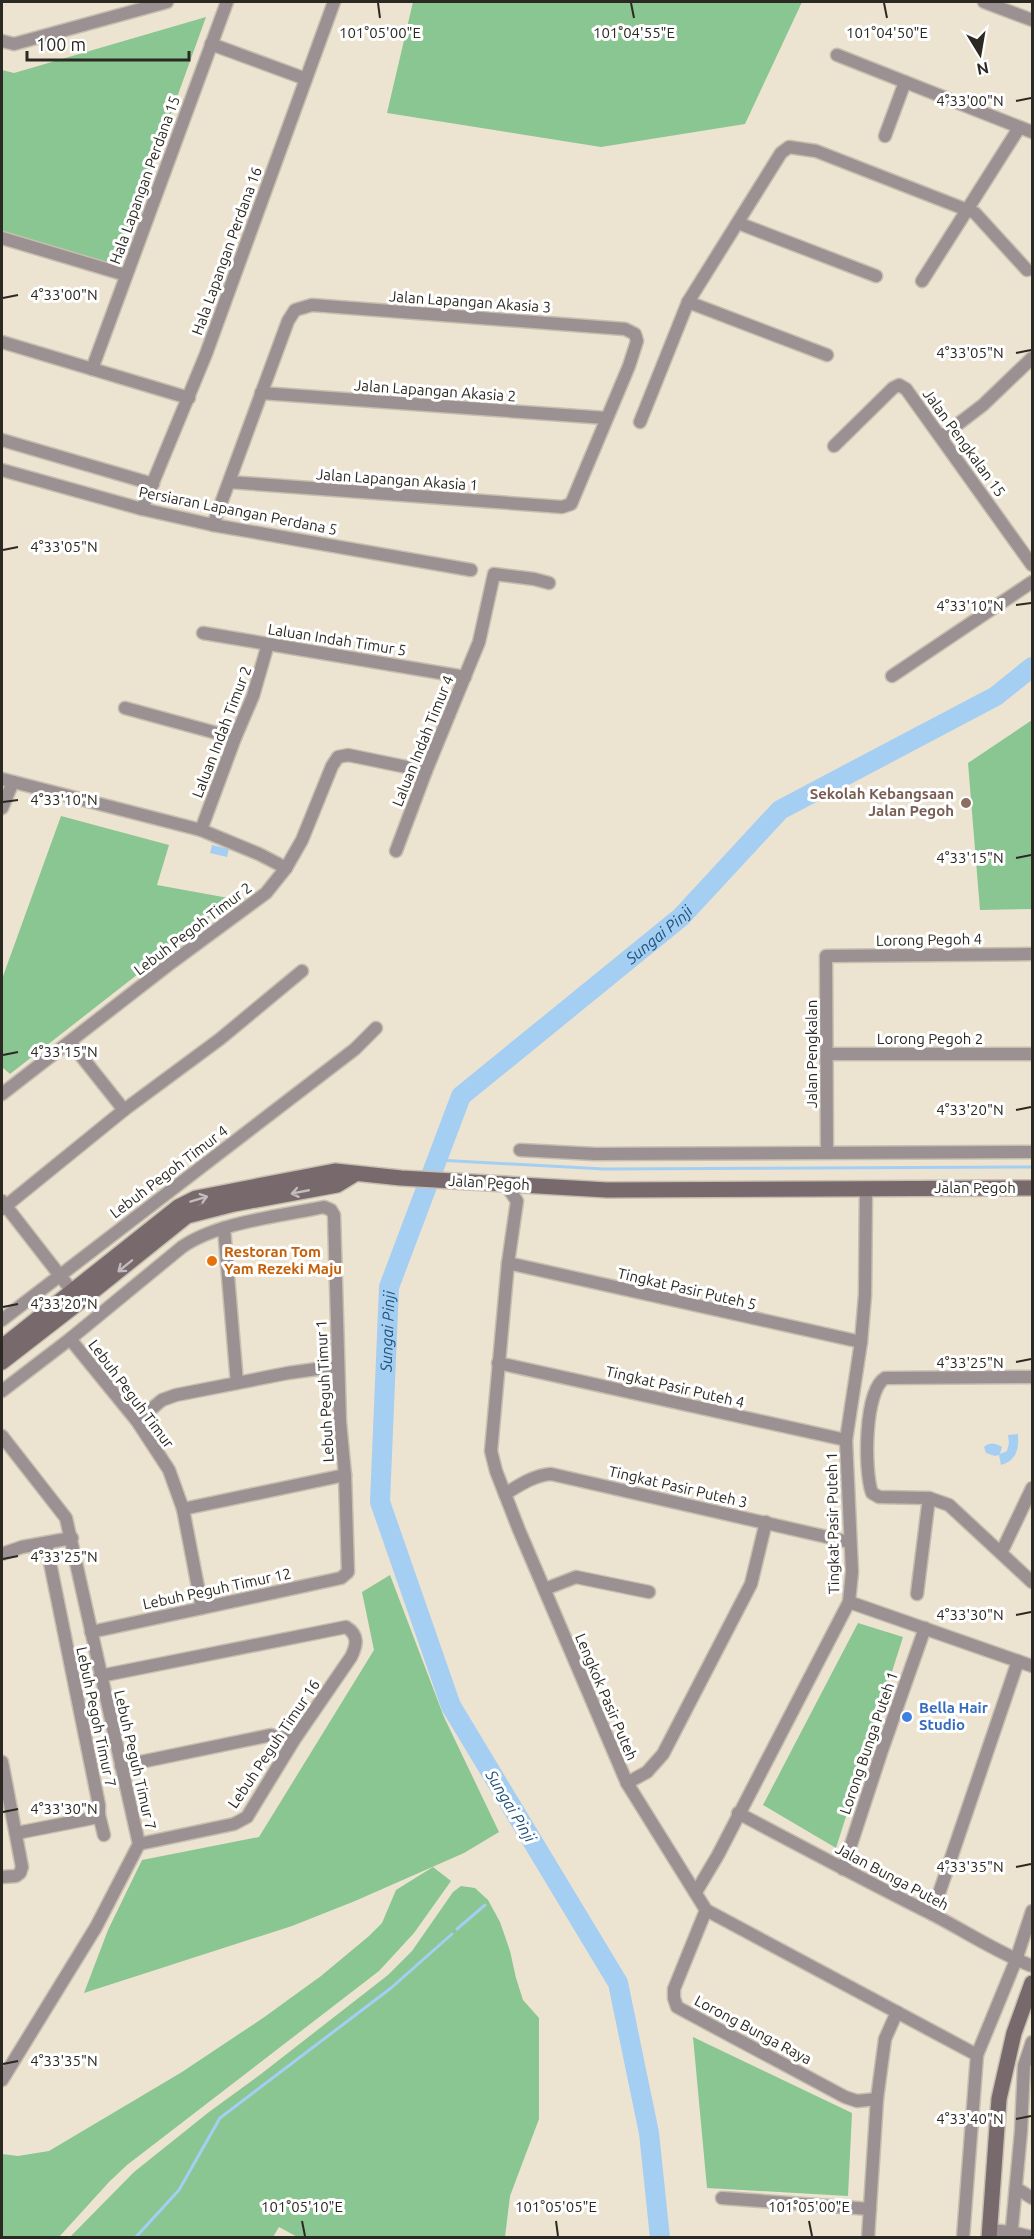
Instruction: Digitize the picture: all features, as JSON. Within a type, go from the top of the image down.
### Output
[{"type":"street","points":[[2,41],[14,44],[167,2]]},
{"type":"street","name":"Hala Lapangan Perdana 15","points":[[92,369],[227,2]]},
{"type":"street","name":"Hala Lapangan Perdana 16","points":[[142,508],[189,398],[334,2]]},
{"type":"street","points":[[984,2],[1032,20]]},
{"type":"street","points":[[211,44],[306,79]]},
{"type":"street","points":[[837,54],[1032,132]]},
{"type":"street","points":[[885,136],[905,82]]},
{"type":"street","points":[[922,281],[1019,128]]},
{"type":"street","points":[[640,422],[688,302],[781,153],[789,147],[816,151],[975,213],[1027,270]]},
{"type":"street","points":[[738,223],[876,276]]},
{"type":"street","points":[[2,238],[126,275]]},
{"type":"street","points":[[688,302],[828,355]]},
{"type":"street","name":"Jalan Lapangan Akasia 3","points":[[261,393],[288,321],[295,310],[312,305],[625,329],[635,334],[637,341],[606,418]]},
{"type":"street","points":[[2,342],[189,398]]},
{"type":"street","points":[[941,437],[983,405],[1032,358]]},
{"type":"street","name":"Jalan Pengkalan 15","points":[[834,446],[893,388],[899,385],[906,389],[1032,566]]},
{"type":"street","points":[[213,525],[261,393]]},
{"type":"street","name":"Jalan Lapangan Akasia 2","points":[[261,393],[606,418]]},
{"type":"street","name":"Jalan Lapangan Akasia 1","points":[[229,482],[562,507],[571,504],[606,418]]},
{"type":"street","points":[[2,440],[153,484]]},
{"type":"street","name":"Persiaran Lapangan Perdana 5","points":[[2,470],[213,525],[471,570]]},
{"type":"street","name":"Laluan Indah Timur 4","points":[[396,851],[479,642],[494,574],[549,583]]},
{"type":"street","points":[[892,676],[1032,582]]},
{"type":"street","name":"Laluan Indah Timur 5","points":[[203,633],[465,677]]},
{"type":"street","name":"Laluan Indah Timur 2","points":[[201,830],[234,738],[253,696],[268,644]]},
{"type":"street","points":[[125,708],[234,738]]},
{"type":"street","name":"Lebuh Pegoh Timur 2","points":[[4,1089],[70,1042],[266,893],[286,868],[302,840],[332,766],[338,757],[348,755],[426,771]]},
{"type":"street","points":[[2,808],[7,781],[201,830],[286,868]]},
{"type":"street","name":"Lorong Pegoh 4","points":[[826,956],[1032,954]]},
{"type":"street","name":"Jalan Pengkalan","points":[[826,956],[827,1152]]},
{"type":"street","points":[[59,1318],[70,1303],[72,1291],[3,1205],[124,1110],[220,1039],[302,971]]},
{"type":"street","name":"Lebuh Pegoh Timur 4","points":[[2,1320],[355,1049],[376,1028]]},
{"type":"street","points":[[70,1042],[124,1110]]},
{"type":"street","name":"Lorong Pegoh 2","points":[[828,1054],[1032,1054]]},
{"type":"street","points":[[520,1150],[595,1154],[1032,1152]]},
{"type":"street","name":"Jalan Pegoh","points":[[2,1347],[178,1207],[196,1198],[335,1171],[401,1178],[607,1190],[1032,1188]]},
{"type":"street","points":[[2,1362],[187,1216],[234,1204],[337,1185],[355,1174]]},
{"type":"street","points":[[503,1183],[517,1201],[535,1185]]},
{"type":"street","name":"Tingkat Pasir Puteh 1","points":[[696,1892],[718,1855],[849,1602],[852,1572],[846,1440],[861,1342],[865,1295],[866,1188]]},
{"type":"street","name":"Lengkok Pasir Puteh","points":[[517,1201],[508,1263],[491,1451],[505,1494],[627,1783],[706,1910]]},
{"type":"street","name":"Lebuh Peguh Timur 1","points":[[224,1228],[324,1207],[331,1210],[334,1215],[338,1366],[348,1572]]},
{"type":"street","points":[[2,1391],[183,1247],[199,1237],[224,1228],[237,1383]]},
{"type":"street","name":"Tingkat Pasir Puteh 5","points":[[508,1263],[861,1342]]},
{"type":"street","points":[[72,1291],[87,1290],[107,1280]]},
{"type":"street","name":"Lebuh Peguh Timur","points":[[70,1339],[136,1421],[169,1470],[183,1509],[202,1608]]},
{"type":"street","name":"Tingkat Pasir Puteh 4","points":[[498,1363],[846,1440]]},
{"type":"street","points":[[136,1421],[162,1400],[176,1395],[338,1366]]},
{"type":"street","points":[[1032,1377],[885,1378],[880,1381],[873,1398],[865,1450],[868,1484],[872,1493],[879,1497],[929,1498],[949,1505],[1032,1582]]},
{"type":"street","name":"Lebuh Peguh Timur 7","points":[[2,1436],[66,1518],[139,1844],[96,1927],[2,2080]]},
{"type":"street","name":"Tingkat Pasir Puteh 3","points":[[505,1494],[521,1484],[551,1474],[849,1542]]},
{"type":"street","points":[[183,1509],[345,1475]]},
{"type":"street","points":[[1001,1553],[1032,1488]]},
{"type":"street","points":[[917,1594],[929,1498]]},
{"type":"street","points":[[627,1783],[647,1772],[663,1754],[751,1584],[766,1522]]},
{"type":"street","points":[[2,1554],[22,1547],[72,1538]]},
{"type":"street","name":"Lebuh Pegoh Timur 7","points":[[45,1543],[104,1835]]},
{"type":"street","name":"Lebuh Peguh Timur 12","points":[[91,1632],[341,1578],[348,1572]]},
{"type":"street","points":[[545,1589],[576,1577],[650,1592]]},
{"type":"street","points":[[849,1602],[1032,1666]]},
{"type":"street","name":"Lebuh Peguh Timur 16","points":[[100,1676],[346,1627],[352,1630],[356,1637],[356,1647],[351,1657],[294,1740],[247,1817],[241,1821],[139,1844]]},
{"type":"street","name":"Lorong Bunga Puteh 1","points":[[843,1869],[925,1628]]},
{"type":"street","points":[[932,1914],[1018,1660]]},
{"type":"street","points":[[122,1766],[271,1735],[294,1740]]},
{"type":"street","points":[[2,1762],[22,1867],[16,1876],[2,1876]]},
{"type":"street","name":"Jalan Bunga Puteh","points":[[738,1813],[888,1894],[1032,1966]]},
{"type":"street","points":[[17,1833],[99,1815]]},
{"type":"street","points":[[706,1910],[977,2055]]},
{"type":"street","name":"Lorong Bunga Raya","points":[[706,1910],[674,1989],[677,2007],[845,2097],[857,2101],[877,2099]]},
{"type":"street","points":[[963,2238],[977,2055],[1016,1960],[1032,1911]]},
{"type":"street","points":[[1032,1983],[1006,2061],[999,2099],[989,2234],[1032,2237]]},
{"type":"street","points":[[867,2238],[877,2099],[885,2039],[897,2012]]},
{"type":"street","points":[[1011,2235],[1032,2042]]},
{"type":"street","points":[[1006,2061],[1028,2068]]},
{"type":"street","points":[[1016,2188],[1032,2198]]},
{"type":"street","points":[[722,2198],[870,2209]]},
{"type":"green space","points":[[413,2],[802,2],[745,124],[601,147],[387,113]]},
{"type":"green space","points":[[206,17],[116,266],[2,234],[2,70],[14,73]]},
{"type":"green space","points":[[1032,720],[1032,909],[980,910],[968,763]]},
{"type":"green space","points":[[61,816],[169,845],[157,885],[234,899],[10,1074],[2,1067],[2,979]]},
{"type":"green space","points":[[390,1575],[444,1717],[499,1832],[464,1853],[292,1926],[84,1993],[108,1930],[142,1860],[259,1837],[374,1650],[362,1592]]},
{"type":"green space","points":[[858,1623],[903,1637],[836,1848],[763,1805]]},
{"type":"green space","points":[[433,1867],[451,1881],[414,1933],[379,1971],[127,2165],[59,2237],[2,2237],[2,2154],[18,2156],[49,2151],[182,2072],[321,1976],[382,1923],[396,1890]]},
{"type":"green space","points":[[461,1886],[475,1888],[488,1900],[500,1922],[523,2000],[539,2018],[539,2119],[510,2196],[505,2237],[299,2238],[279,2227],[273,2237],[70,2237],[134,2172],[388,1975],[412,1951],[453,1892]]},
{"type":"green space","points":[[693,2037],[852,2113],[848,2196],[707,2188]]},
{"type":"water","points":[[212,845],[229,849],[227,857],[210,853]]},
{"type":"water","points":[[1018,1434],[1016,1453],[1006,1463],[1001,1465],[999,1455],[986,1453],[984,1447],[990,1444],[1002,1447],[1000,1454],[1007,1451],[1008,1435]]},
{"type":"waterway","name":"Sungai Pinji","points":[[660,2238],[649,2133],[618,1983],[451,1706],[380,1502],[389,1287],[461,1096],[681,917],[780,810],[996,696],[1032,667]]},
{"type":"waterway","points":[[437,1160],[604,1169],[1032,1167]]},
{"type":"waterway","points":[[457,1929],[485,1905]]},
{"type":"waterway","points":[[135,2238],[179,2190],[220,2118],[391,1988],[452,1934]]},
{"type":"place","name":"Sekolah Kebangsaan Jalan Pegoh","points":[[966,803]]},
{"type":"place","name":"Restoran Tom Yam Rezeki Maju","points":[[212,1261]]},
{"type":"place","name":"Bella Hair Studio","points":[[907,1717]]}]
